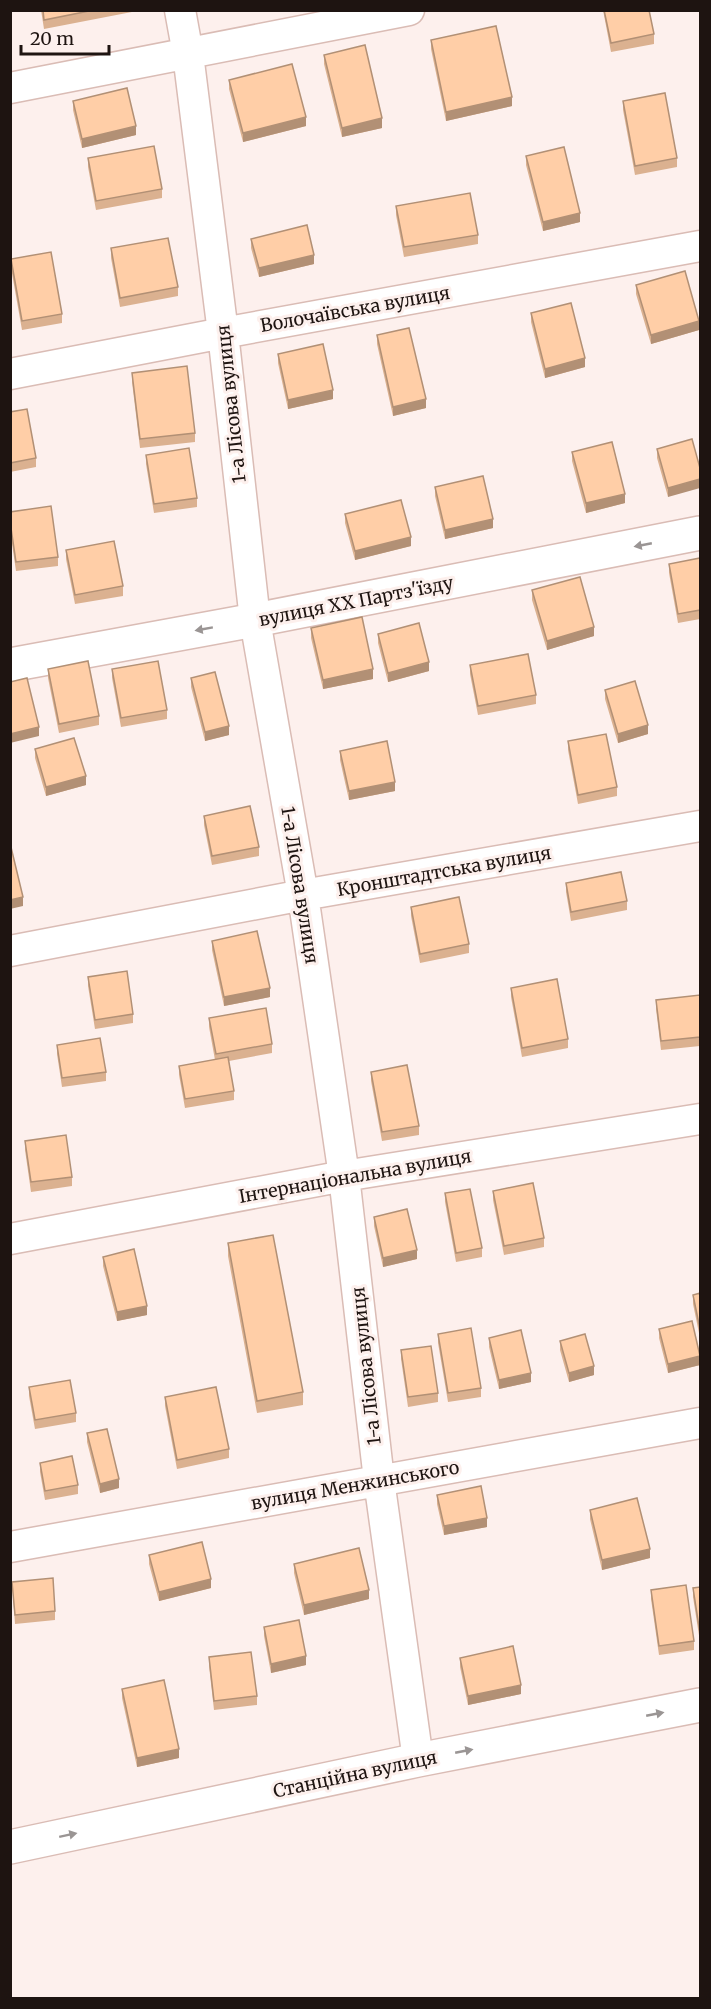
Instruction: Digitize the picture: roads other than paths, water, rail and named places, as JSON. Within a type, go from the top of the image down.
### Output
[{"type":"street","name":"1-а Лісова вулиця","points":[[180,10],[188,54],[223,333],[255,620],[303,895],[344,1176],[379,1480],[418,1760]]},
{"type":"street","points":[[10,88],[409,10]]},
{"type":"street","name":"Волочаївська вулиця","points":[[10,374],[700,246]]},
{"type":"street","name":"вулиця XX Партз'їзду","points":[[10,665],[255,620],[700,533]]},
{"type":"street","name":"Кронштадтська вулиця","points":[[10,951],[303,895],[700,826]]},
{"type":"street","name":"Інтернаціональна вулиця","points":[[10,1239],[344,1176],[700,1119]]},
{"type":"street","name":"вулиця Менжинського","points":[[10,1547],[700,1423]]},
{"type":"street","name":"Станційна вулиця","points":[[10,1847],[418,1760],[700,1705]]}]
